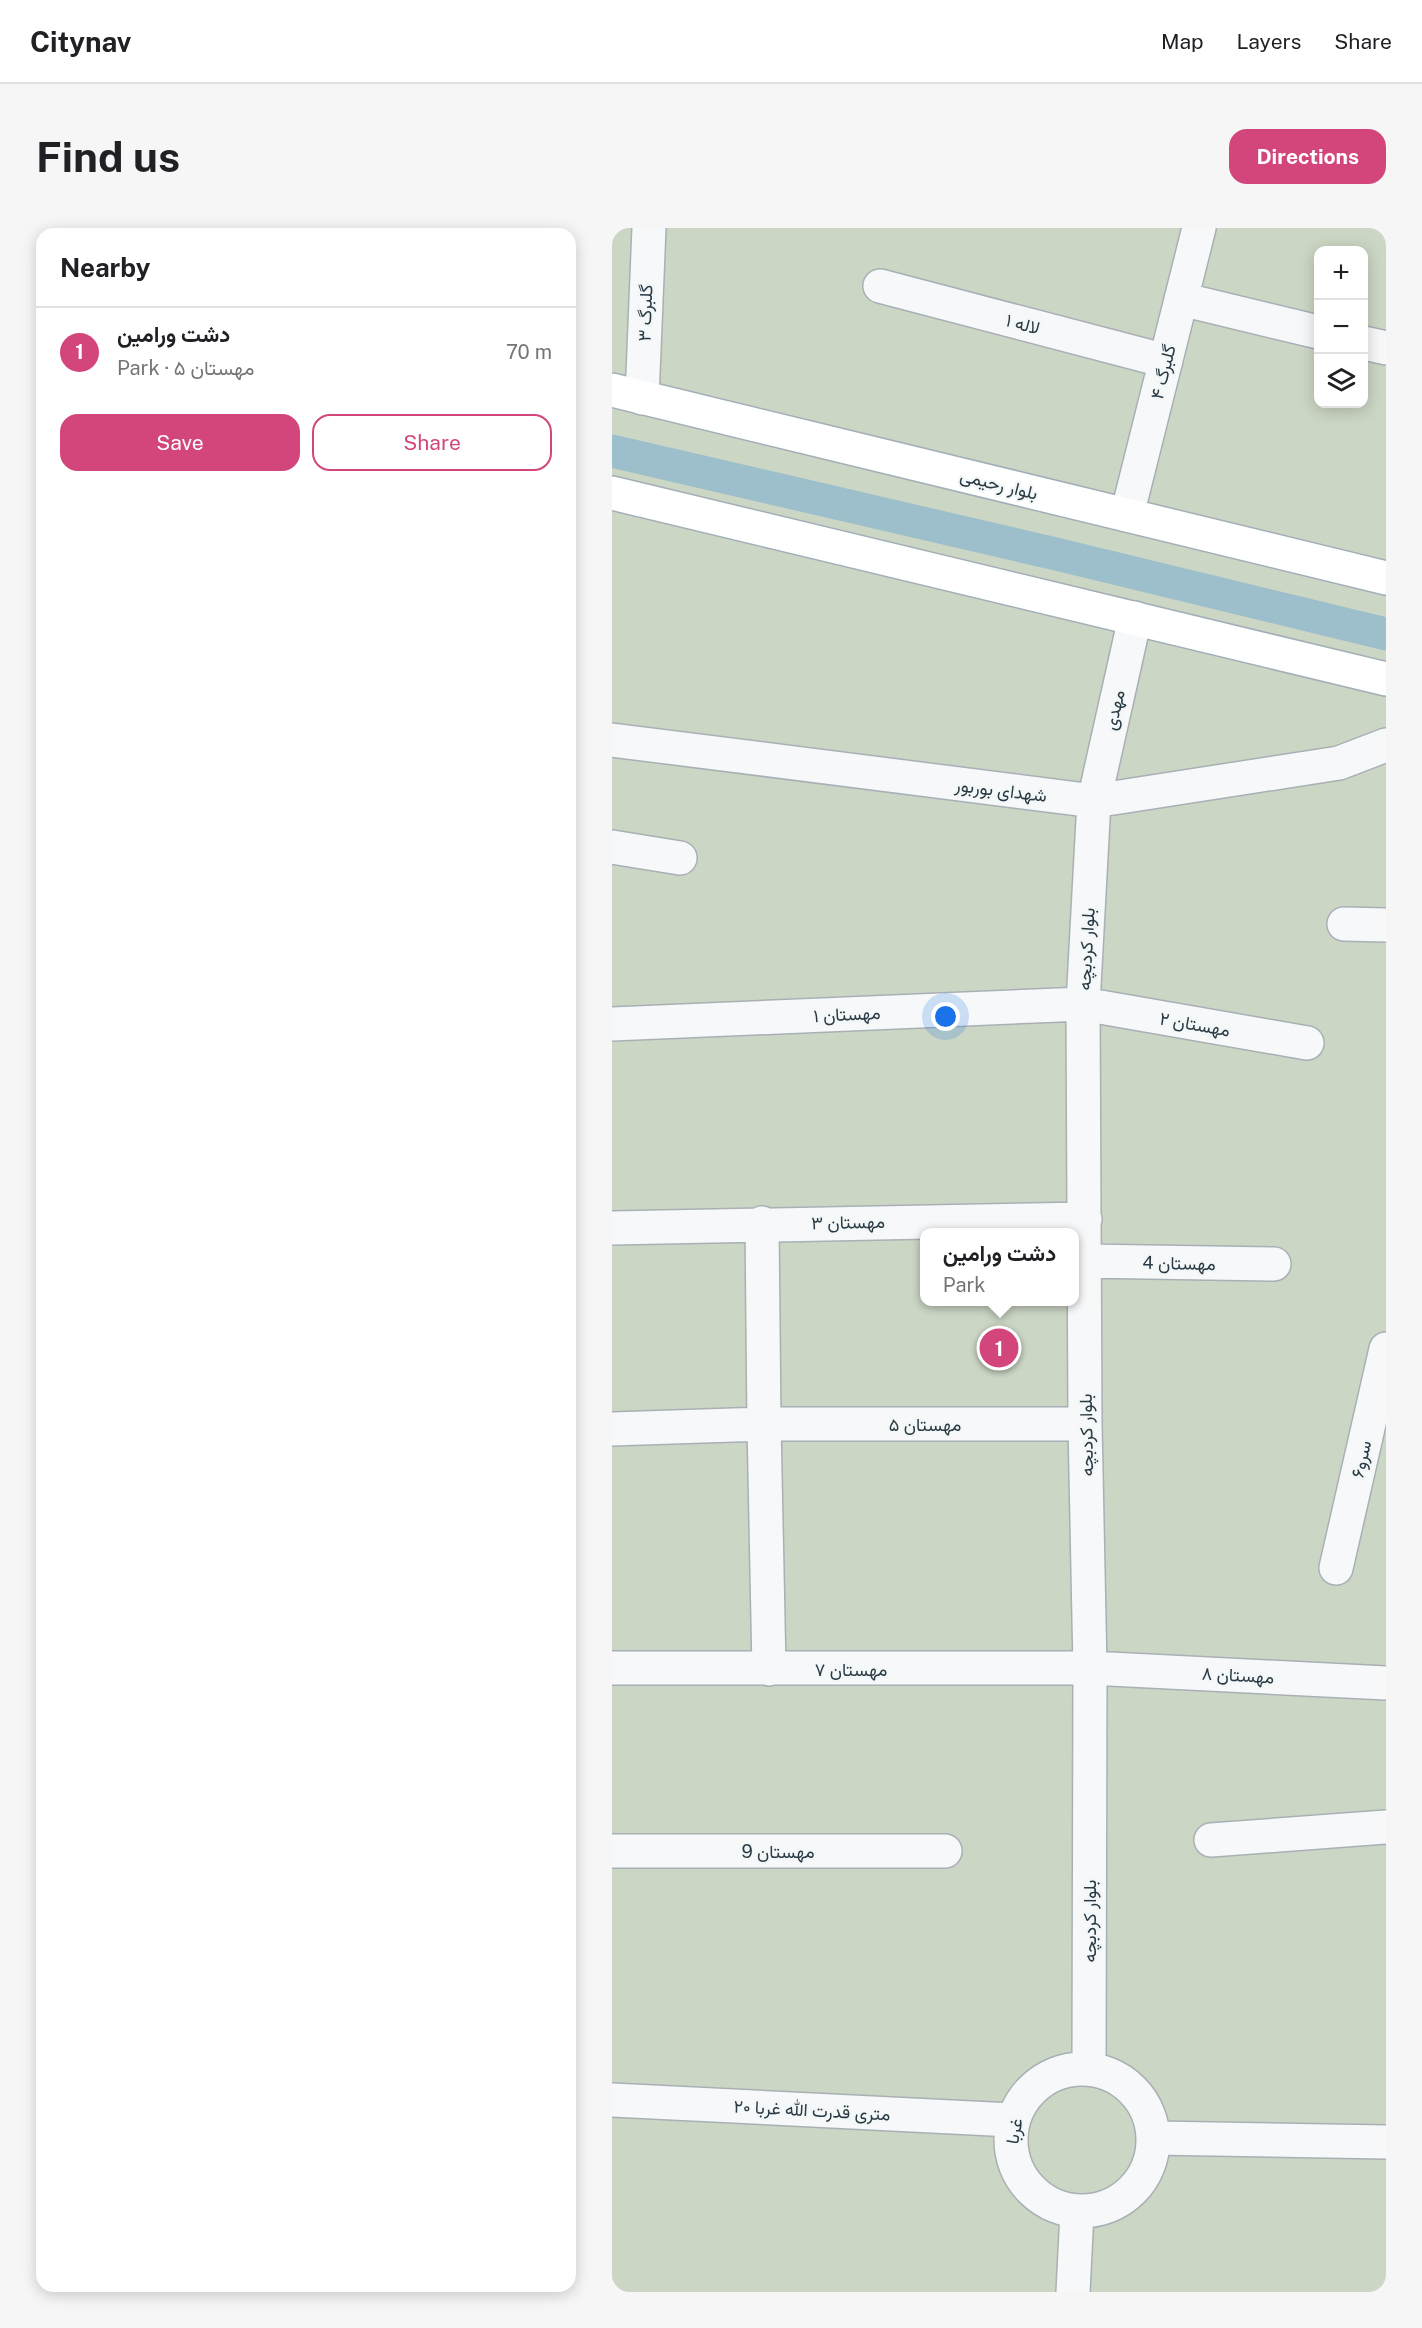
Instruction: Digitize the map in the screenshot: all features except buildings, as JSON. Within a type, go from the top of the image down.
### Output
[{"type":"main road","name":"بلوار رحیمی","points":[[627,394],[1386,578]]},
{"type":"main road","points":[[612,493],[1386,679]]},
{"type":"street","name":"گلبرگ ۳","points":[[627,394],[649,228]]},
{"type":"street","name":"گلبرگ ۴","points":[[1127,515],[1199,228]]},
{"type":"street","name":"لاله ۱","points":[[880,286],[1166,361]]},
{"type":"street","points":[[1181,299],[1314,331]]},
{"type":"street","points":[[1368,344],[1386,348]]},
{"type":"street","name":"مهدی","points":[[1094,801],[1135,618]]},
{"type":"street","name":"شهدای بوربور","points":[[612,740],[1094,801],[1339,763],[1386,745]]},
{"type":"street","name":"بلوار کردبچه","points":[[1089,2068],[1090,1668],[1085,1424],[1083,1004],[1094,801]]},
{"type":"street","points":[[612,848],[680,858]]},
{"type":"street","points":[[1344,924],[1386,925]]},
{"type":"street","name":"مهستان ۱","points":[[612,1024],[1083,1004]]},
{"type":"street","name":"مهستان ۲","points":[[1083,1004],[1307,1043]]},
{"type":"street","name":"مهستان ۳","points":[[612,1228],[762,1223],[1085,1219]]},
{"type":"street","points":[[762,1223],[769,1669]]},
{"type":"street","name":"مهستان 4","points":[[1085,1261],[1274,1264]]},
{"type":"street","name":"سرو۶","points":[[1336,1568],[1382,1385],[1386,1349]]},
{"type":"street","name":"مهستان ۵","points":[[612,1429],[764,1424],[1085,1424]]},
{"type":"street","name":"مهستان ۷","points":[[612,1668],[1090,1668]]},
{"type":"street","name":"مهستان ۸","points":[[1090,1668],[1386,1683]]},
{"type":"street","points":[[1211,1840],[1386,1827]]},
{"type":"street","name":"مهستان 9","points":[[612,1851],[945,1851]]},
{"type":"street","name":"غربا","points":[[1089,2068],[1114,2075],[1134,2091],[1149,2113],[1154,2138],[1149,2168],[1131,2192],[1106,2208],[1077,2212],[1046,2203],[1022,2181],[1010,2151],[1012,2120],[1029,2091],[1056,2073],[1089,2068]]},
{"type":"street","name":"۲۰ متری قدرت الله غربا","points":[[612,2100],[1012,2120]]},
{"type":"street","points":[[1154,2138],[1386,2142]]},
{"type":"street","points":[[1074,2292],[1077,2212]]},
{"type":"green space","points":[[612,228],[1386,228],[1386,2292],[612,2292]]},
{"type":"waterway","points":[[612,451],[1056,554],[1386,634]]},
{"type":"place","name":"دشت ورامین","points":[[999,1348]]}]
